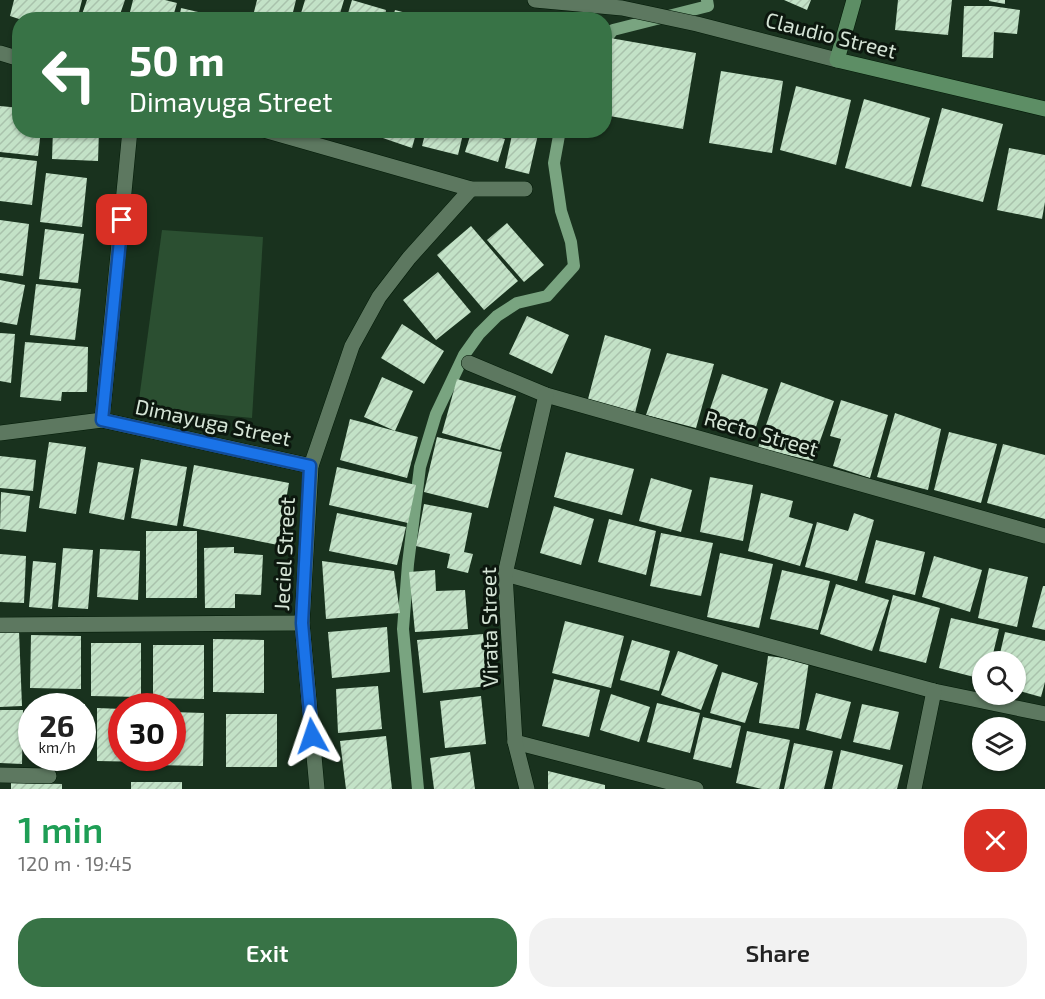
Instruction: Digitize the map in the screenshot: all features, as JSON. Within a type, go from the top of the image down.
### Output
[{"type":"main road","points":[[837,60],[854,0]]},
{"type":"main road","name":"Claudio Street","points":[[837,60],[1045,109]]},
{"type":"street","name":"Claudio Street","points":[[535,0],[622,8],[697,24],[837,60]]},
{"type":"street","points":[[102,420],[129,138]]},
{"type":"street","points":[[292,138],[471,189],[525,189]]},
{"type":"street","name":"Jeciel Street","points":[[316,789],[302,623],[310,466],[352,346],[379,297],[409,258],[471,189]]},
{"type":"street","name":"Recto Street","points":[[469,363],[546,395],[1045,536]]},
{"type":"street","name":"Virata Street","points":[[527,789],[514,742],[505,574],[546,395]]},
{"type":"street","name":"Dimayuga Street","points":[[0,433],[102,420],[310,466]]},
{"type":"street","points":[[505,574],[934,691],[1045,714]]},
{"type":"street","points":[[0,625],[302,623]]},
{"type":"street","points":[[914,789],[934,691]]},
{"type":"street","points":[[514,742],[696,789]]},
{"type":"street","points":[[0,775],[49,776]]},
{"type":"green space","points":[[162,230],[263,237],[252,418],[138,407]]},
{"type":"building","points":[[14,0],[82,0],[79,12],[12,12],[12,17],[10,16]]},
{"type":"building","points":[[87,0],[125,0],[121,12],[83,12]]},
{"type":"building","points":[[133,0],[165,0],[177,3],[174,12],[130,12]]},
{"type":"building","points":[[257,0],[296,0],[293,12],[254,12]]},
{"type":"building","points":[[305,0],[344,0],[340,12],[301,12]]},
{"type":"building","points":[[352,0],[386,10],[386,12],[348,12]]},
{"type":"building","points":[[784,0],[811,0],[807,10]]},
{"type":"building","points":[[898,0],[952,0],[948,35],[895,30]]},
{"type":"building","points":[[1005,0],[1005,4],[989,1]]},
{"type":"building","points":[[964,6],[992,6],[1020,10],[1017,34],[994,32],[993,58],[962,57]]},
{"type":"building","points":[[181,8],[198,12],[180,12]]},
{"type":"building","points":[[612,38],[696,53],[683,129],[612,116]]},
{"type":"building","points":[[721,71],[783,81],[772,153],[709,143]]},
{"type":"building","points":[[796,86],[851,100],[836,165],[780,150]]},
{"type":"building","points":[[864,99],[930,118],[911,187],[845,168]]},
{"type":"building","points":[[0,106],[12,107],[12,138],[40,138],[38,156],[0,152]]},
{"type":"building","points":[[942,108],[1003,124],[983,202],[921,186]]},
{"type":"building","points":[[53,138],[99,138],[98,161],[52,159]]},
{"type":"building","points":[[383,138],[415,138],[412,148]]},
{"type":"building","points":[[424,138],[462,138],[458,155],[422,146]]},
{"type":"building","points":[[469,138],[505,139],[498,162],[465,152]]},
{"type":"building","points":[[511,138],[537,138],[529,174],[505,168]]},
{"type":"building","points":[[1009,148],[1045,155],[1045,202],[1042,219],[997,210]]},
{"type":"building","points":[[0,157],[37,161],[32,205],[0,201]]},
{"type":"building","points":[[46,173],[87,178],[82,227],[40,222]]},
{"type":"building","points":[[0,220],[29,224],[23,276],[0,273]]},
{"type":"building","points":[[507,223],[544,265],[524,282],[487,240]]},
{"type":"building","points":[[471,226],[518,281],[484,310],[437,255]]},
{"type":"building","points":[[45,229],[84,234],[78,283],[39,279]]},
{"type":"building","points":[[438,272],[471,312],[436,340],[403,300]]},
{"type":"building","points":[[0,280],[25,285],[17,325],[0,322]]},
{"type":"building","points":[[36,284],[81,289],[75,340],[30,335]]},
{"type":"building","points":[[527,316],[569,335],[552,374],[509,354]]},
{"type":"building","points":[[402,324],[444,351],[424,384],[381,358]]},
{"type":"building","points":[[0,333],[15,334],[11,383],[0,381]]},
{"type":"building","points":[[605,335],[651,349],[635,413],[588,399]]},
{"type":"building","points":[[25,342],[88,347],[87,392],[62,392],[61,401],[20,397]]},
{"type":"building","points":[[667,353],[714,364],[696,428],[646,415]]},
{"type":"building","points":[[722,374],[768,389],[755,430],[708,415]]},
{"type":"building","points":[[382,377],[413,391],[395,431],[364,417]]},
{"type":"building","points":[[457,379],[516,396],[500,450],[442,433]]},
{"type":"building","points":[[781,382],[834,401],[813,461],[758,448]]},
{"type":"building","points":[[841,400],[888,415],[870,478],[833,466],[841,439],[830,436]]},
{"type":"building","points":[[895,413],[941,429],[928,490],[877,477]]},
{"type":"building","points":[[350,419],[418,437],[407,478],[340,460]]},
{"type":"building","points":[[949,432],[997,444],[981,503],[934,490]]},
{"type":"building","points":[[437,437],[502,452],[488,508],[424,492]]},
{"type":"building","points":[[49,442],[86,447],[76,514],[39,508]]},
{"type":"building","points":[[1003,444],[1045,455],[1045,519],[987,503]]},
{"type":"building","points":[[566,452],[634,469],[622,515],[554,497]]},
{"type":"building","points":[[0,456],[36,460],[33,491],[0,488]]},
{"type":"building","points":[[141,459],[187,467],[177,526],[131,518]]},
{"type":"building","points":[[98,462],[134,468],[124,520],[89,513]]},
{"type":"building","points":[[194,465],[289,483],[278,545],[183,526]]},
{"type":"building","points":[[337,467],[416,485],[408,523],[329,505]]},
{"type":"building","points":[[710,477],[753,485],[743,541],[700,532]]},
{"type":"building","points":[[651,478],[692,490],[681,532],[639,521]]},
{"type":"building","points":[[1,492],[30,496],[26,532],[0,529]]},
{"type":"building","points":[[761,493],[793,501],[789,517],[813,524],[800,566],[748,551]]},
{"type":"building","points":[[424,504],[472,513],[464,552],[473,554],[468,573],[447,568],[450,554],[416,546]]},
{"type":"building","points":[[554,506],[594,519],[581,565],[540,553]]},
{"type":"building","points":[[337,513],[406,527],[397,565],[329,551]]},
{"type":"building","points":[[854,513],[874,520],[857,581],[805,567],[817,522],[848,531]]},
{"type":"building","points":[[609,519],[656,531],[646,575],[598,562]]},
{"type":"building","points":[[146,531],[197,531],[197,598],[146,598]]},
{"type":"building","points":[[661,533],[713,543],[701,596],[650,586]]},
{"type":"building","points":[[876,540],[925,552],[915,595],[865,583]]},
{"type":"building","points":[[234,547],[234,553],[263,555],[261,595],[235,594],[235,608],[205,608],[204,548]]},
{"type":"building","points":[[63,548],[93,550],[88,609],[58,607]]},
{"type":"building","points":[[100,549],[140,551],[138,600],[97,597]]},
{"type":"building","points":[[720,553],[773,564],[759,628],[707,617]]},
{"type":"building","points":[[0,554],[26,556],[24,603],[0,602]]},
{"type":"building","points":[[934,556],[982,570],[970,612],[922,597]]},
{"type":"building","points":[[33,561],[56,563],[52,609],[29,607]]},
{"type":"building","points":[[322,561],[394,571],[400,613],[326,619]]},
{"type":"building","points":[[989,568],[1028,577],[1017,627],[978,618]]},
{"type":"building","points":[[435,570],[436,591],[465,590],[468,629],[415,632],[409,572]]},
{"type":"building","points":[[782,570],[830,581],[818,630],[770,619]]},
{"type":"building","points":[[836,584],[889,600],[872,651],[820,634]]},
{"type":"building","points":[[1043,586],[1045,586],[1045,630],[1032,627]]},
{"type":"building","points":[[893,595],[940,608],[926,663],[879,651]]},
{"type":"building","points":[[951,618],[999,629],[994,651],[972,651],[972,676],[939,668]]},
{"type":"building","points":[[565,621],[624,636],[611,688],[552,673]]},
{"type":"building","points":[[387,627],[390,672],[332,678],[328,632]]},
{"type":"building","points":[[0,631],[19,631],[21,693],[18,693],[18,706],[0,707]]},
{"type":"building","points":[[1005,632],[1045,641],[1045,682],[1041,697],[1026,693],[1026,651],[1001,651]]},
{"type":"building","points":[[483,634],[488,686],[423,693],[417,640]]},
{"type":"building","points":[[31,635],[81,636],[81,689],[30,688]]},
{"type":"building","points":[[213,639],[264,640],[264,693],[213,692]]},
{"type":"building","points":[[632,640],[670,651],[659,691],[620,680]]},
{"type":"building","points":[[91,643],[141,643],[141,693],[108,693],[108,696],[96,696],[96,693],[91,693]]},
{"type":"building","points":[[153,645],[204,645],[204,699],[186,699],[186,693],[153,693]]},
{"type":"building","points":[[678,651],[718,665],[701,710],[661,695]]},
{"type":"building","points":[[768,656],[809,661],[799,729],[759,723]]},
{"type":"building","points":[[722,672],[758,683],[745,723],[710,713]]},
{"type":"building","points":[[554,679],[600,690],[589,737],[542,726]]},
{"type":"building","points":[[378,686],[382,729],[338,733],[336,689]]},
{"type":"building","points":[[816,693],[851,702],[841,739],[806,730]]},
{"type":"building","points":[[611,694],[650,707],[639,742],[600,730]]},
{"type":"building","points":[[481,696],[486,744],[445,748],[440,701]]},
{"type":"building","points":[[657,703],[700,713],[690,753],[647,742]]},
{"type":"building","points":[[862,704],[899,712],[890,750],[853,742]]},
{"type":"building","points":[[97,708],[108,708],[108,761],[97,761]]},
{"type":"building","points":[[0,710],[18,710],[18,764],[0,763]]},
{"type":"building","points":[[186,712],[204,713],[203,766],[186,766]]},
{"type":"building","points":[[226,714],[277,714],[277,767],[226,767]]},
{"type":"building","points":[[703,717],[741,726],[731,768],[693,759]]},
{"type":"building","points":[[747,731],[790,740],[779,789],[762,789],[736,783]]},
{"type":"building","points":[[386,736],[392,789],[346,789],[340,741]]},
{"type":"building","points":[[794,743],[833,751],[824,789],[784,789]]},
{"type":"building","points":[[841,750],[903,765],[897,789],[832,789]]},
{"type":"building","points":[[470,752],[475,789],[434,789],[430,758]]},
{"type":"building","points":[[548,771],[605,785],[605,789],[548,789]]},
{"type":"building","points":[[131,782],[182,782],[182,789],[131,789]]},
{"type":"building","points":[[11,783],[62,784],[62,789],[11,789]]},
{"type":"waterway","points":[[612,31],[708,6],[707,0]]},
{"type":"waterway","points":[[418,789],[403,629],[408,564],[420,467],[436,414],[464,355],[479,334],[497,316],[517,303],[547,296],[574,266],[571,242],[561,211],[554,163],[559,138]]},
{"type":"route","points":[[122,220],[102,420],[310,466],[302,623],[312,736]]}]
